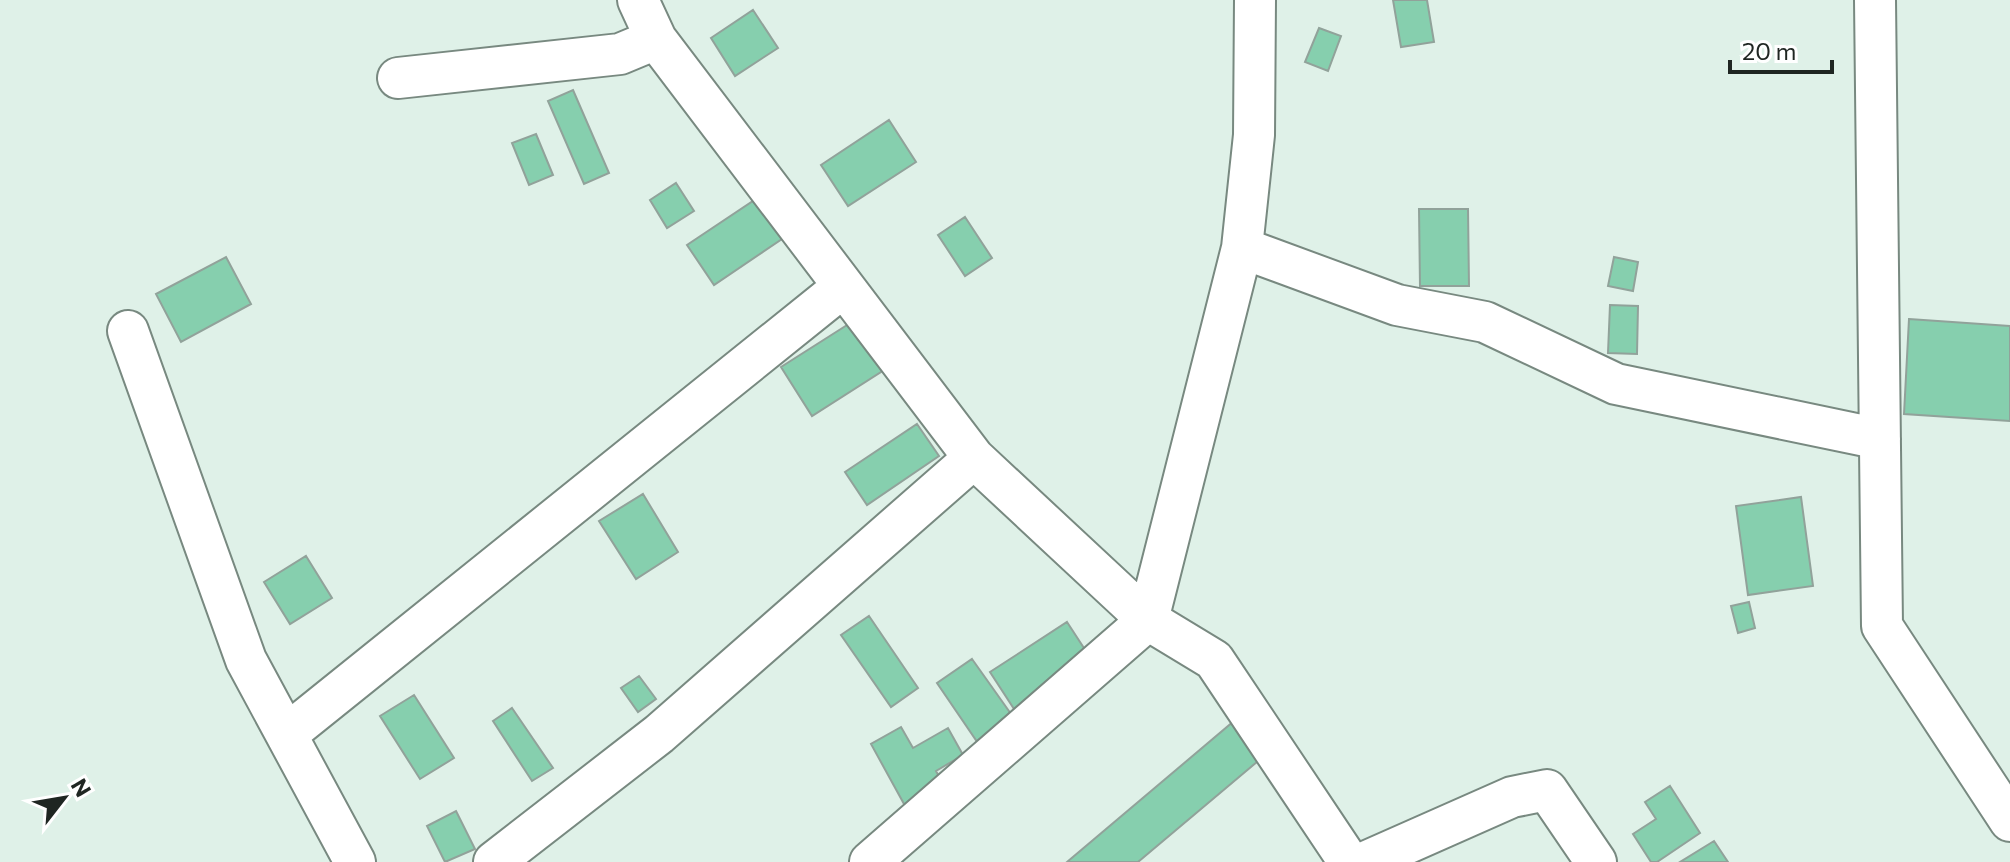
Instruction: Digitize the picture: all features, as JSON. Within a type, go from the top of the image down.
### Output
[{"type":"street","points":[[638,0],[656,39],[974,458],[1148,620],[1214,660],[1349,862]]},
{"type":"street","points":[[870,862],[1148,620],[1242,248],[1254,135],[1255,0]]},
{"type":"street","points":[[1875,0],[1882,626],[2010,821]]},
{"type":"street","points":[[398,78],[620,54],[656,39]]},
{"type":"street","points":[[1242,248],[1397,305],[1485,322],[1616,384],[1880,439]]},
{"type":"street","points":[[287,734],[843,287]]},
{"type":"street","points":[[128,331],[246,660],[355,862]]},
{"type":"street","points":[[494,862],[659,734],[974,458]]},
{"type":"street","points":[[1365,862],[1512,797],[1547,790],[1596,862]]},
{"type":"building","points":[[1393,0],[1427,0],[1434,42],[1401,47]]},
{"type":"building","points":[[753,10],[778,48],[735,76],[711,38]]},
{"type":"building","points":[[1319,28],[1341,36],[1328,71],[1305,62]]},
{"type":"building","points":[[573,90],[609,173],[584,184],[548,101]]},
{"type":"building","points":[[889,120],[916,162],[848,206],[821,165]]},
{"type":"building","points":[[536,134],[553,175],[529,185],[512,143]]},
{"type":"building","points":[[676,183],[694,211],[667,228],[650,200]]},
{"type":"building","points":[[759,197],[785,237],[714,285],[687,245]]},
{"type":"building","points":[[1419,209],[1468,209],[1469,286],[1420,286]]},
{"type":"building","points":[[965,217],[992,258],[965,276],[938,235]]},
{"type":"building","points":[[226,257],[251,304],[181,342],[156,294]]},
{"type":"building","points":[[1614,257],[1638,262],[1633,291],[1608,286]]},
{"type":"building","points":[[1610,305],[1638,306],[1637,354],[1608,353]]},
{"type":"building","points":[[1909,319],[2010,326],[2010,421],[1904,414]]},
{"type":"building","points":[[855,320],[895,363],[812,416],[781,367]]},
{"type":"building","points":[[917,424],[939,456],[867,505],[845,472]]},
{"type":"building","points":[[643,494],[678,552],[636,579],[599,521]]},
{"type":"building","points":[[1801,497],[1813,586],[1748,595],[1736,506]]},
{"type":"building","points":[[306,556],[332,598],[290,624],[264,582]]},
{"type":"building","points":[[1749,602],[1755,628],[1738,633],[1731,606]]},
{"type":"building","points":[[869,616],[918,688],[891,707],[841,635]]},
{"type":"building","points":[[1067,622],[1095,665],[1018,715],[990,672]]},
{"type":"building","points":[[972,659],[1016,721],[980,746],[937,683]]},
{"type":"building","points":[[639,676],[656,699],[638,712],[621,688]]},
{"type":"building","points":[[414,695],[454,758],[420,779],[380,716]]},
{"type":"building","points":[[512,708],[553,768],[532,781],[493,721]]},
{"type":"building","points":[[1234,721],[1264,756],[1138,862],[1067,862]]},
{"type":"building","points":[[901,727],[913,748],[948,728],[963,755],[936,771],[947,791],[909,813],[871,744]]},
{"type":"building","points":[[1670,786],[1700,833],[1657,862],[1651,862],[1633,834],[1656,819],[1645,802]]},
{"type":"building","points":[[456,811],[475,849],[445,862],[427,826]]},
{"type":"building","points":[[1714,841],[1728,862],[1680,862]]}]
